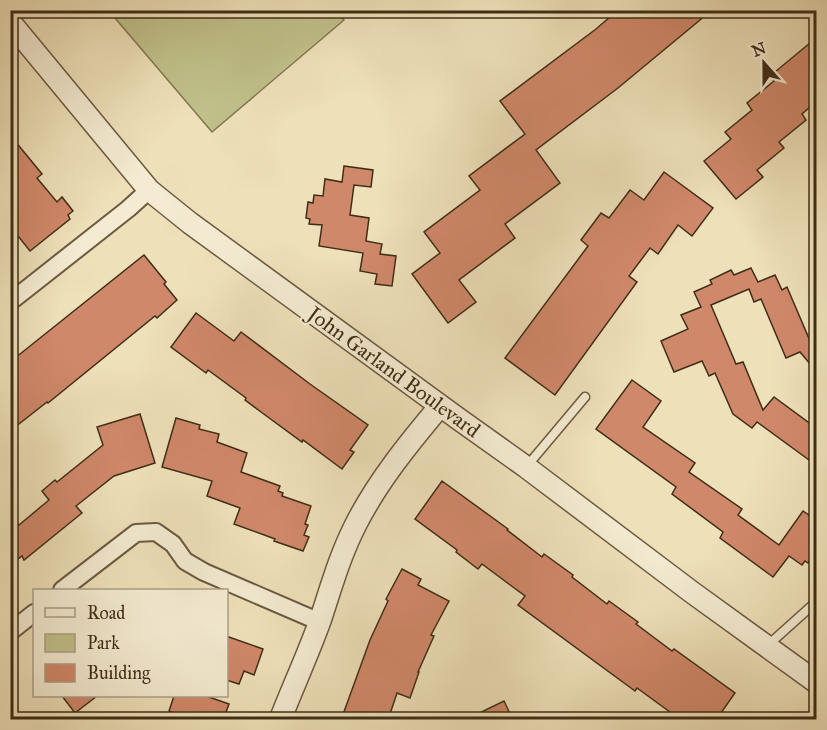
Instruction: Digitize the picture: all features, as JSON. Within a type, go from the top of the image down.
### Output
[{"type":"street","name":"John Garland Boulevard","points":[[10,22],[149,190],[190,223],[526,467],[816,682]]},
{"type":"street","points":[[11,302],[149,190]]},
{"type":"street","points":[[280,720],[320,621],[334,573],[356,524],[401,454],[440,405]]},
{"type":"street","points":[[65,589],[136,533],[156,532],[173,544],[185,561],[204,572],[320,621]]},
{"type":"street","points":[[10,632],[33,614]]},
{"type":"lane","points":[[526,467],[585,397]]},
{"type":"lane","points":[[766,646],[816,602]]},
{"type":"green space","points":[[109,11],[336,11],[344,20],[212,132]]},
{"type":"building","points":[[618,10],[712,10],[618,88],[536,150],[560,183],[505,224],[515,238],[459,280],[476,302],[448,323],[412,274],[440,253],[424,232],[480,190],[469,176],[525,134],[500,101]]},
{"type":"building","points":[[816,38],[816,102],[802,114],[806,120],[779,142],[784,148],[757,170],[763,177],[736,199],[704,161],[731,139],[725,132],[752,110],[747,103],[774,81],[770,76]]},
{"type":"building","points":[[10,135],[42,174],[37,178],[57,202],[62,197],[73,211],[68,215],[70,219],[30,251],[10,226]]},
{"type":"building","points":[[344,166],[373,170],[371,187],[354,185],[350,215],[369,218],[366,241],[382,244],[380,254],[396,256],[392,286],[375,284],[377,274],[360,271],[363,253],[319,246],[322,225],[309,224],[310,219],[306,218],[308,202],[313,203],[314,195],[323,196],[325,179],[342,182]]},
{"type":"building","points":[[664,172],[713,208],[692,236],[678,225],[658,254],[650,248],[629,276],[637,282],[555,395],[505,358],[588,246],[581,240],[601,213],[609,218],[630,190],[644,200]]},
{"type":"building","points":[[144,255],[177,300],[157,318],[155,316],[10,431],[10,362]]},
{"type":"building","points":[[751,268],[758,282],[775,275],[782,290],[787,287],[816,355],[816,371],[800,352],[786,358],[761,299],[754,302],[749,289],[711,305],[736,364],[743,362],[763,410],[774,397],[816,428],[816,449],[809,460],[757,422],[752,428],[733,414],[715,373],[709,376],[702,361],[674,372],[661,341],[688,329],[681,315],[701,307],[694,292],[712,284],[710,280],[731,270],[734,275]]},
{"type":"building","points":[[196,313],[234,341],[241,332],[368,425],[350,450],[354,452],[342,469],[261,412],[208,370],[206,373],[171,347]]},
{"type":"building","points":[[632,380],[661,401],[643,427],[695,463],[689,472],[742,509],[738,515],[779,545],[803,511],[816,520],[816,552],[808,563],[805,561],[802,565],[789,556],[773,577],[720,538],[723,532],[672,494],[676,487],[596,429]]},
{"type":"building","points":[[140,414],[155,463],[114,476],[76,506],[82,513],[24,560],[22,556],[10,565],[10,515],[19,525],[49,500],[42,491],[55,480],[57,482],[103,445],[97,427]]},
{"type":"building","points":[[176,418],[200,425],[199,429],[219,434],[217,442],[247,453],[241,472],[280,486],[278,491],[283,493],[282,496],[311,506],[304,535],[309,537],[303,551],[234,524],[240,508],[207,496],[212,481],[162,467]]},
{"type":"building","points":[[442,481],[542,557],[544,554],[607,604],[609,601],[672,651],[674,649],[735,693],[716,720],[681,720],[637,688],[635,691],[518,605],[525,596],[482,564],[478,569],[456,552],[457,550],[415,519]]},
{"type":"building","points":[[402,569],[421,579],[418,585],[449,601],[431,635],[434,636],[418,672],[410,698],[397,693],[388,720],[341,720],[370,640],[388,601],[386,599]]},
{"type":"building","points":[[228,637],[263,649],[254,675],[244,671],[239,684],[228,681]]},
{"type":"building","points":[[63,697],[96,697],[75,713]]},
{"type":"building","points":[[174,697],[209,697],[229,704],[223,720],[191,720],[169,711]]},
{"type":"building","points":[[504,701],[513,720],[465,720]]}]
